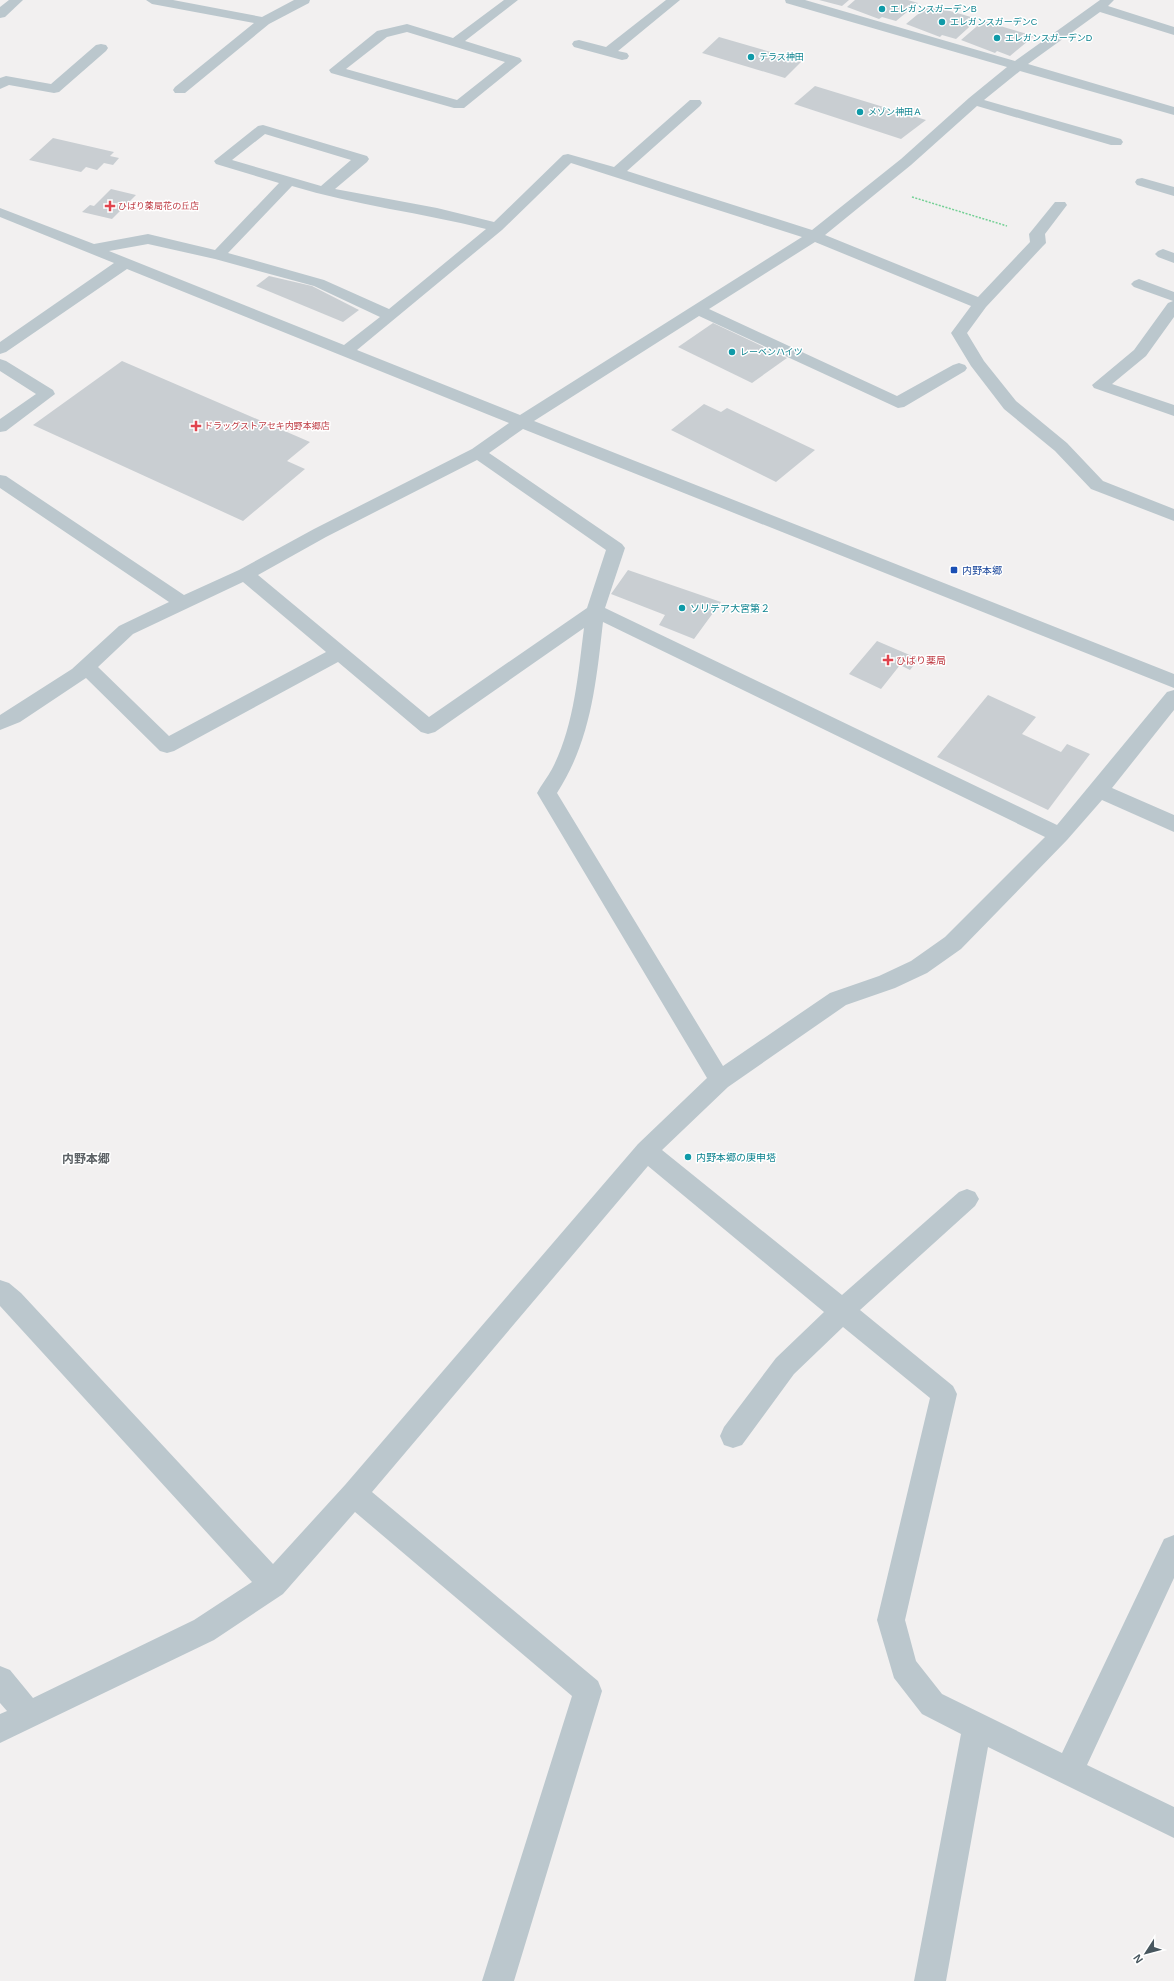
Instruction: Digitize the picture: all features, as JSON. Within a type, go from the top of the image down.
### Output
[{"type":"street","points":[[0,14],[17,0]]},
{"type":"street","points":[[152,0],[264,21]]},
{"type":"street","points":[[180,90],[264,21],[304,0]]},
{"type":"street","points":[[456,42],[512,0]]},
{"type":"street","points":[[608,52],[674,0]]},
{"type":"street","points":[[792,0],[1174,111]]},
{"type":"street","points":[[0,723],[20,713],[79,674],[126,630],[245,574],[320,533],[478,453],[521,422],[814,236],[906,162],[974,101],[1017,66],[1103,4],[1174,30]]},
{"type":"street","points":[[407,28],[456,42],[515,61],[459,106],[336,70],[382,34],[407,28]]},
{"type":"street","points":[[579,44],[625,57]]},
{"type":"street","points":[[0,85],[6,80],[54,88],[102,48]]},
{"type":"street","points":[[974,101],[1116,142]]},
{"type":"street","points":[[617,172],[695,103]]},
{"type":"street","points":[[323,191],[362,159],[263,129],[221,161],[288,182],[323,191],[437,212],[497,227]]},
{"type":"street","points":[[346,351],[391,316],[497,227],[568,158],[617,172],[814,236],[980,304]]},
{"type":"street","points":[[218,255],[288,182]]},
{"type":"street","points":[[1142,182],[1174,192]]},
{"type":"street","points":[[1060,205],[1037,234],[1038,243],[980,304],[959,333],[977,363],[1010,405],[1061,447],[1097,484],[1174,515]]},
{"type":"street","points":[[0,212],[521,422],[1174,681]]},
{"type":"street","points":[[94,249],[148,239],[218,255],[319,283],[391,316]]},
{"type":"street","points":[[0,349],[126,262]]},
{"type":"street","points":[[1139,284],[1174,297]]},
{"type":"street","points":[[1174,306],[1140,353],[1100,385],[1174,411]]},
{"type":"street","points":[[698,310],[898,403],[959,368]]},
{"type":"street","points":[[0,364],[47,394],[0,426]]},
{"type":"street","points":[[478,453],[616,548],[595,611],[585,695],[572,745],[561,771],[547,792],[720,1080]]},
{"type":"street","points":[[0,480],[183,603]]},
{"type":"street","points":[[245,574],[428,727],[595,611]]},
{"type":"street","points":[[595,611],[1060,834]]},
{"type":"street","points":[[86,667],[167,746],[339,653]]},
{"type":"street","points":[[0,1729],[204,1630],[273,1584],[354,1494],[646,1151],[720,1080],[838,999],[887,982],[919,967],[954,943],[1060,834],[1099,790],[1174,696]]},
{"type":"street","points":[[1099,790],[1174,824]]},
{"type":"street","points":[[646,1151],[944,1394],[891,1620],[904,1668],[932,1704],[1174,1823]]},
{"type":"street","points":[[733,1436],[785,1366],[842,1311],[967,1199]]},
{"type":"street","points":[[0,1291],[17,1306],[273,1584]]},
{"type":"street","points":[[354,1494],[588,1691],[498,1981]]},
{"type":"street","points":[[1069,1771],[1174,1548]]},
{"type":"street","points":[[0,1680],[28,1715]]},
{"type":"street","points":[[930,1981],[977,1726]]},
{"type":"path","points":[[876,186],[1037,234]]},
{"type":"building","points":[[819,0],[849,0],[842,6]]},
{"type":"building","name":"エレガンスガーデンB","points":[[855,0],[908,0],[918,3],[896,21],[882,17],[879,19],[847,7]]},
{"type":"building","name":"エレガンスガーデンC","points":[[929,5],[978,19],[956,39],[942,35],[940,37],[906,24]]},
{"type":"building","name":"エレガンスガーデンD","points":[[983,21],[1034,36],[1010,56],[997,51],[995,53],[961,40]]},
{"type":"building","name":"テラス神田","points":[[719,37],[802,61],[785,78],[702,53]]},
{"type":"building","name":"メゾン神田Ａ","points":[[815,86],[926,120],[901,139],[794,104]]},
{"type":"building","points":[[53,138],[114,152],[110,156],[119,158],[113,165],[104,163],[97,170],[86,167],[81,172],[29,160]]},
{"type":"building","points":[[111,189],[136,195],[112,219],[82,212],[90,205],[94,206]]},
{"type":"building","points":[[269,276],[312,286],[359,310],[343,322],[256,286]]},
{"type":"building","name":"レーベンハイツ","points":[[713,323],[787,358],[752,383],[678,347]]},
{"type":"building","points":[[122,361],[310,442],[287,461],[305,469],[243,521],[33,425]]},
{"type":"building","points":[[704,404],[721,412],[727,408],[815,450],[776,482],[671,430]]},
{"type":"building","name":"ソリテア大宮第２","points":[[628,570],[721,602],[694,639],[659,625],[665,615],[611,594]]},
{"type":"building","points":[[877,641],[919,659],[910,670],[900,665],[881,689],[849,674]]},
{"type":"building","points":[[988,695],[1036,717],[1022,734],[1061,752],[1067,744],[1090,754],[1048,810],[937,757]]},
{"type":"place","name":"エレガンスガーデンB","points":[[882,9]]},
{"type":"place","name":"エレガンスガーデンC","points":[[942,22]]},
{"type":"place","name":"エレガンスガーデンD","points":[[997,38]]},
{"type":"place","name":"テラス神田","points":[[751,57]]},
{"type":"place","name":"メゾン神田Ａ","points":[[860,112]]},
{"type":"place","name":"ひばり薬局花の丘店","points":[[110,206]]},
{"type":"place","name":"レーベンハイツ","points":[[732,352]]},
{"type":"place","name":"ドラッグストアセキ内野本郷店","points":[[196,426]]},
{"type":"place","name":"内野本郷","points":[[954,570]]},
{"type":"place","name":"ソリテア大宮第２","points":[[682,608]]},
{"type":"place","name":"ひばり薬局","points":[[888,660]]},
{"type":"place","name":"内野本郷の庚申塔","points":[[688,1157]]},
{"type":"district","name":"内野本郷","points":[[86,1159]]}]
